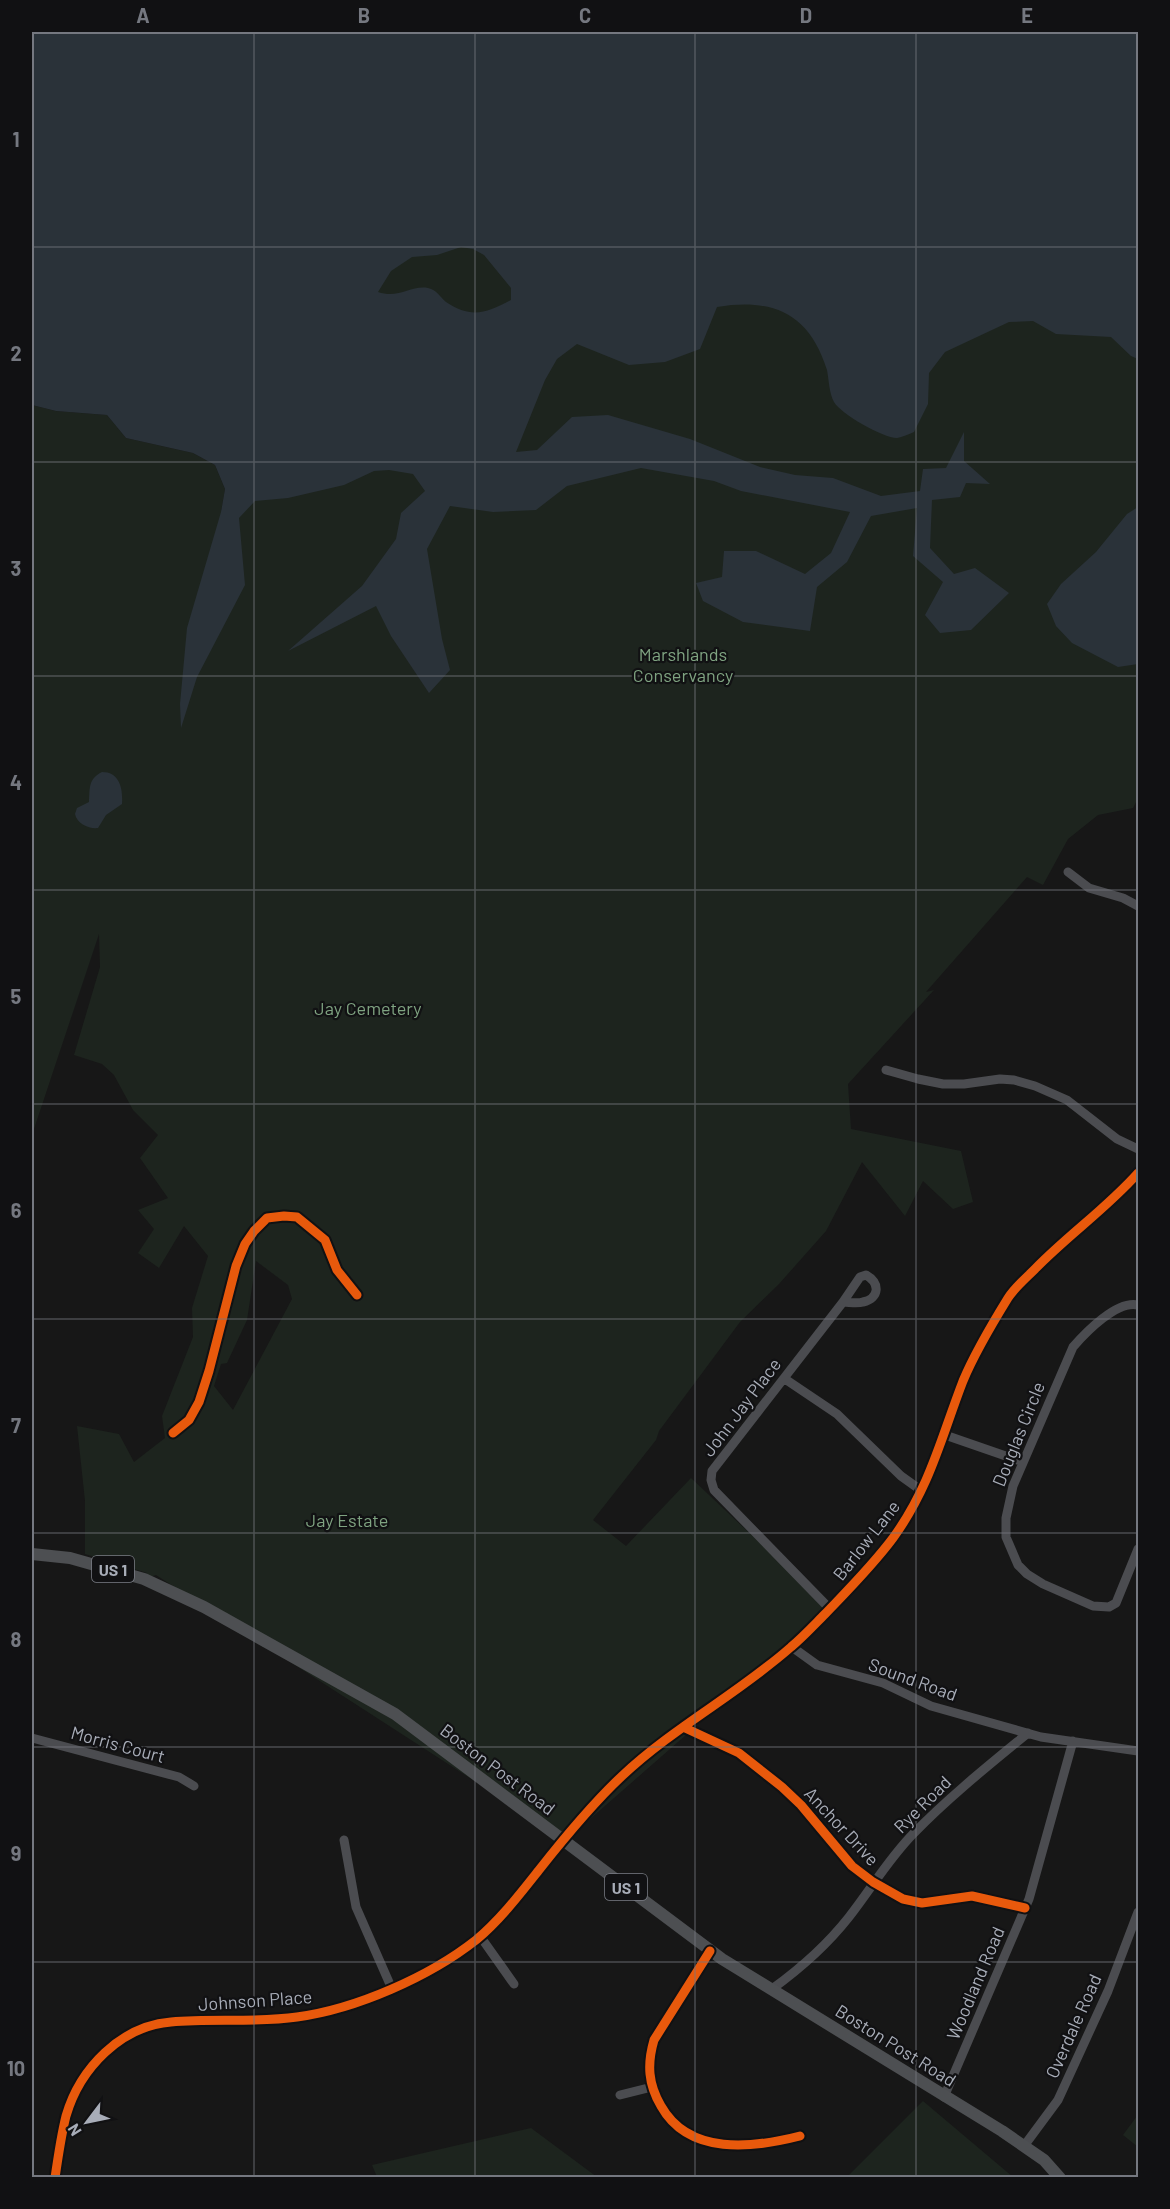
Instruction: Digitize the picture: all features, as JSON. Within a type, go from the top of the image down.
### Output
[{"type":"main road","name":"Boston Post Road","points":[[32,1554],[70,1558],[144,1579],[204,1607],[395,1714],[710,1951],[1024,2146],[1044,2160],[1060,2178]]},
{"type":"street","points":[[1068,872],[1089,888],[1123,898],[1138,906]]},
{"type":"street","points":[[886,1070],[943,1084],[1014,1080],[1035,1086],[1067,1100],[1117,1139],[1138,1149]]},
{"type":"street","name":"Barlow Lane","points":[[563,1840],[623,1775],[683,1727],[792,1647],[855,1583],[892,1539],[922,1491],[945,1435],[964,1378],[1012,1292],[1045,1258],[1114,1199],[1138,1173]]},
{"type":"street","points":[[173,1433],[189,1420],[199,1402],[236,1266],[254,1230],[267,1218],[297,1217],[325,1240],[337,1270],[357,1295]]},
{"type":"street","name":"John Jay Place","points":[[830,1609],[735,1513],[714,1490],[711,1480],[712,1472],[843,1302]]},
{"type":"street","name":"Douglas Circle","points":[[1138,1305],[1132,1303],[1103,1318],[1073,1347],[1013,1486],[1006,1518],[1006,1537],[1018,1565],[1043,1584],[1093,1606],[1109,1607],[1116,1603],[1138,1549]]},
{"type":"street","points":[[785,1379],[837,1414],[901,1476],[922,1491]]},
{"type":"street","points":[[945,1435],[1023,1462]]},
{"type":"street","name":"Sound Road","points":[[792,1647],[817,1665],[883,1683],[931,1706],[1028,1733]]},
{"type":"street","name":"Anchor Drive","points":[[683,1727],[739,1753],[801,1805],[852,1866],[873,1882],[903,1899],[929,1902],[972,1896],[1025,1908]]},
{"type":"street","points":[[1028,1733],[1138,1751]]},
{"type":"street","name":"Rye Road","points":[[772,1989],[795,1973],[823,1947],[850,1916],[873,1882],[913,1834],[972,1779],[1028,1733]]},
{"type":"street","name":"Morris Court","points":[[32,1738],[179,1777],[194,1786]]},
{"type":"street","name":"Woodland Road","points":[[944,2097],[1025,1908],[1073,1742]]},
{"type":"street","points":[[345,1840],[356,1907],[392,1989]]},
{"type":"street","name":"Johnson Place","points":[[55,2178],[67,2114],[80,2083],[98,2058],[121,2040],[146,2027],[169,2022],[295,2018],[335,2010],[392,1989],[424,1973],[480,1936],[515,1899],[563,1840]]},
{"type":"street","name":"Overdale Road","points":[[1024,2146],[1058,2100],[1108,1991],[1138,1912]]},
{"type":"street","points":[[480,1936],[514,1984]]},
{"type":"street","points":[[710,1951],[654,2040],[650,2056],[652,2087],[663,2110],[684,2132],[718,2144],[742,2145],[775,2142],[800,2136]]},
{"type":"street","points":[[620,2095],[652,2087]]},
{"type":"green space","name":"Marshlands Conservancy","points":[[433,241],[1138,275],[1138,798],[1133,808],[1098,815],[1068,839],[1043,885],[1027,877],[926,992],[934,990],[848,1084],[851,1129],[961,1151],[973,1202],[953,1209],[923,1181],[905,1216],[862,1162],[826,1231],[779,1284],[740,1322],[659,1431],[656,1440],[593,1520],[626,1546],[691,1478],[830,1609],[558,1847],[563,1840],[544,1826],[156,1575],[144,1579],[147,1573],[85,1554],[85,1501],[77,1426],[119,1434],[134,1462],[165,1438],[162,1416],[193,1337],[192,1308],[208,1256],[184,1226],[159,1268],[138,1253],[154,1229],[138,1210],[168,1198],[140,1158],[158,1135],[133,1110],[114,1075],[102,1064],[74,1055],[100,967],[99,934],[32,1135],[32,405],[56,411],[107,415],[126,438],[193,453],[215,465],[225,489],[221,512],[282,332]],"holes":[[[256,1261],[288,1285],[292,1299],[233,1410],[214,1386],[221,1364],[227,1363],[247,1320]]]},
{"type":"green space","points":[[923,2101],[1013,2177],[847,2177]]},
{"type":"green space","points":[[1138,2117],[1138,2147],[1123,2135]]},
{"type":"green space","points":[[531,2128],[597,2177],[377,2177],[372,2165]]},
{"type":"shaded area","points":[[32,32],[1138,32],[1138,359],[1131,356],[1111,337],[1056,334],[1033,321],[1009,322],[945,352],[929,373],[928,404],[914,432],[897,438],[873,430],[838,407],[832,398],[827,370],[819,351],[810,335],[799,323],[772,308],[755,305],[717,307],[700,349],[665,362],[629,365],[577,344],[557,359],[545,380],[516,452],[537,450],[572,417],[608,415],[690,439],[760,467],[795,475],[833,478],[881,496],[920,491],[923,469],[946,468],[964,432],[964,461],[990,484],[966,483],[960,497],[932,500],[930,548],[954,574],[975,568],[1009,593],[971,630],[940,633],[925,615],[943,582],[913,556],[917,508],[871,516],[847,562],[817,587],[810,631],[743,622],[703,601],[696,583],[722,577],[724,551],[756,551],[805,574],[831,553],[850,512],[741,491],[714,481],[641,468],[567,486],[536,510],[493,512],[450,506],[427,549],[442,639],[450,670],[429,693],[391,636],[376,606],[288,651],[362,586],[396,539],[401,513],[425,491],[413,474],[389,470],[374,471],[344,485],[288,498],[255,501],[239,518],[245,585],[197,677],[181,728],[180,704],[187,628],[221,512],[225,489],[215,465],[193,453],[126,438],[107,415],[56,411],[32,405]],"holes":[[[461,247],[473,249],[484,255],[511,288],[511,300],[486,311],[471,312],[463,311],[446,302],[428,288],[416,288],[392,294],[378,292],[391,271],[412,257],[437,255]]]},
{"type":"shaded area","points":[[1138,507],[1138,664],[1118,667],[1072,643],[1056,626],[1047,604],[1061,584],[1096,552],[1127,514]]},
{"type":"shaded area","points":[[102,772],[117,778],[121,787],[122,804],[106,815],[98,828],[91,828],[81,823],[75,814],[77,808],[89,802],[92,781]]},
{"type":"cycle path","points":[[55,2178],[61,2139],[72,2098],[92,2066],[119,2041],[153,2025],[171,2022],[282,2019],[343,2007],[414,1979],[457,1954],[485,1932],[579,1821],[622,1776],[642,1758],[750,1680],[791,1647],[877,1558],[906,1519],[926,1481],[963,1381],[984,1338],[1008,1298],[1017,1286],[1138,1173]]},
{"type":"cycle path","points":[[173,1433],[189,1420],[199,1402],[236,1266],[245,1244],[267,1218],[297,1217],[325,1240],[337,1270],[357,1295]]},
{"type":"cycle path","points":[[683,1727],[739,1753],[801,1805],[852,1866],[873,1882],[903,1899],[922,1903],[972,1896],[1025,1908]]},
{"type":"cycle path","points":[[710,1951],[654,2040],[650,2057],[653,2090],[673,2122],[688,2133],[705,2141],[743,2145],[800,2136]]},
{"type":"park label","name":"Jay Cemetery","points":[[368,1008]]},
{"type":"park label","name":"Jay Estate","points":[[347,1520]]}]
